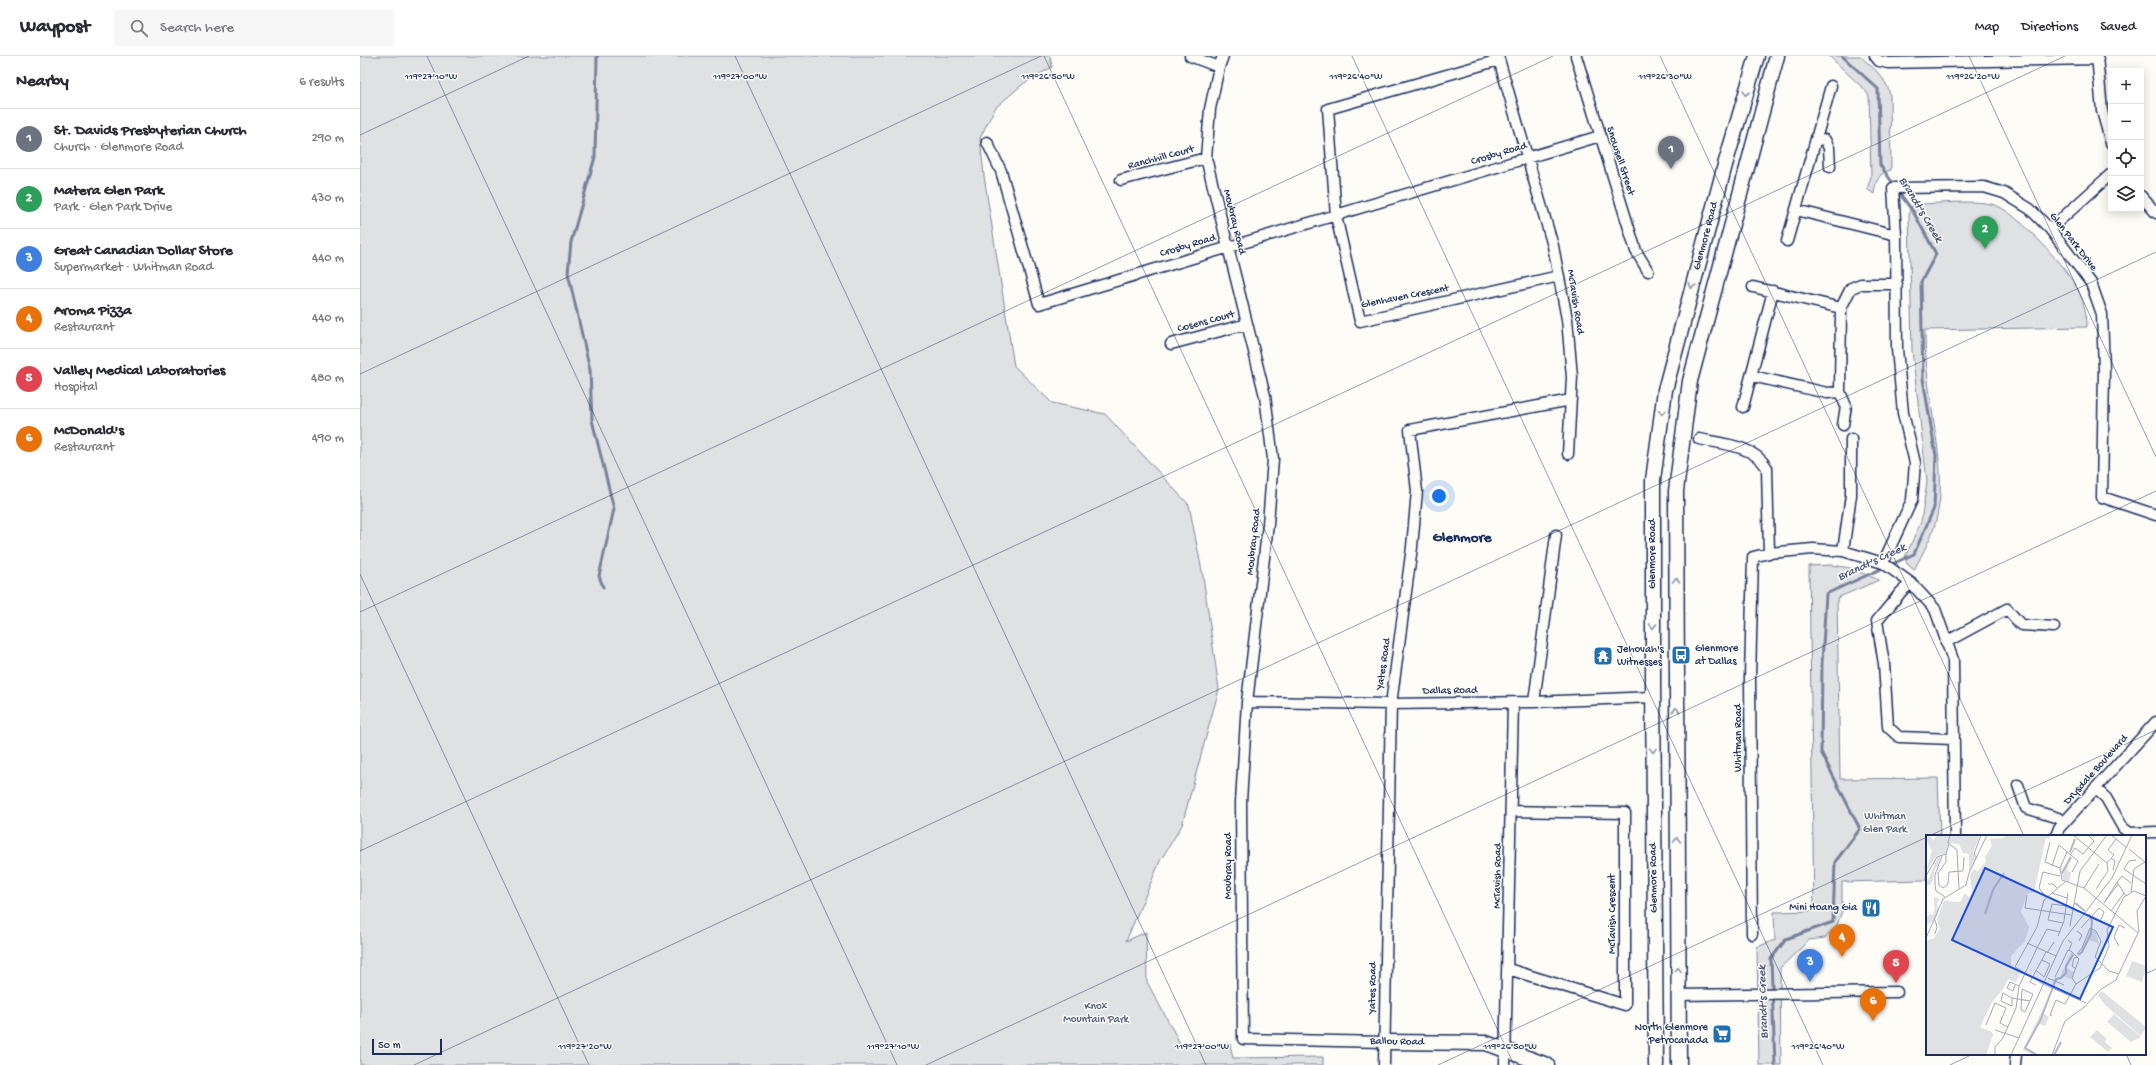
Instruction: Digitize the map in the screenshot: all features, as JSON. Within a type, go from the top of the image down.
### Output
[{"type":"main road","name":"Glenmore Road","points":[[1656,1065],[1653,480],[1665,390],[1724,165],[1757,56]]},
{"type":"main road","name":"Glenmore Road","points":[[1679,1065],[1676,491],[1690,381],[1777,56]]},
{"type":"main road","name":"Ballou Road","points":[[1384,1042],[1486,1043],[1547,1065]]},
{"type":"street","points":[[1190,56],[1219,67]]},
{"type":"street","name":"Moubray Road","points":[[1223,56],[1219,67],[1210,109],[1206,158],[1265,396],[1273,459],[1268,524],[1247,702],[1241,802],[1243,1039]]},
{"type":"street","name":"Snowsell Street","points":[[1576,56],[1636,250],[1648,271]]},
{"type":"street","points":[[1875,56],[1879,61],[1888,63],[1971,59],[2098,58],[2102,111],[2110,140]]},
{"type":"street","points":[[1336,216],[1328,109],[1498,58]]},
{"type":"street","name":"McTavish Road","points":[[1498,58],[1553,246],[1567,319],[1572,377],[1568,454]]},
{"type":"street","points":[[1787,241],[1831,86]]},
{"type":"street","name":"Crosby Road","points":[[987,142],[1001,171],[1040,304],[1228,246],[1336,216],[1600,136]]},
{"type":"street","points":[[1816,139],[1825,140],[1830,148],[1830,167]]},
{"type":"street","name":"Ranchhill Court","points":[[1121,180],[1206,158]]},
{"type":"street","points":[[2050,229],[2109,176]]},
{"type":"street","name":"Glen Park Drive","points":[[1883,563],[1912,500],[1915,463],[1903,413],[1897,349],[1896,236],[1893,188],[1984,187],[2004,193],[2030,209],[2050,229],[2090,283],[2102,314],[2104,369],[2102,497],[2156,515]]},
{"type":"street","points":[[2144,199],[2156,213]]},
{"type":"street","points":[[1796,210],[1896,236]]},
{"type":"street","name":"Glenhaven Crescent","points":[[1336,216],[1360,321],[1559,276]]},
{"type":"street","points":[[1843,425],[1846,406],[1840,392],[1841,308],[1851,288],[1861,284],[1897,284]]},
{"type":"street","points":[[1753,287],[1841,308]]},
{"type":"street","points":[[1743,407],[1773,291]]},
{"type":"street","name":"Cosens Court","points":[[1171,344],[1247,324]]},
{"type":"street","points":[[1752,376],[1827,393],[1840,392]]},
{"type":"street","name":"Yates Road","points":[[1384,1065],[1391,704],[1412,547],[1417,491],[1410,430],[1571,400]]},
{"type":"street","points":[[1843,551],[1851,495],[1851,438]]},
{"type":"street","points":[[1699,439],[1750,451],[1762,458],[1767,468],[1769,553]]},
{"type":"street","points":[[1534,702],[1556,535]]},
{"type":"street","name":"Whitman Road","points":[[1752,934],[1750,678],[1753,558],[1769,553],[1813,549],[1843,551],[1883,563],[1911,583],[1935,609],[1953,660],[1955,835]]},
{"type":"street","points":[[1911,583],[1901,592],[1877,621],[1884,664],[1888,727],[1899,737],[1953,739]]},
{"type":"street","points":[[1946,642],[2007,609],[2021,625],[2054,627]]},
{"type":"street","name":"Dallas Road","points":[[1247,702],[1391,704],[1513,703],[1653,697]]},
{"type":"street","name":"McTavish Road","points":[[1505,1065],[1507,1051],[1513,703]]},
{"type":"street","name":"Drysdale Boulevard","points":[[2056,835],[2059,828],[2156,722]]},
{"type":"street","points":[[2018,785],[2026,808],[2058,818],[2064,823]]},
{"type":"street","points":[[2095,788],[2106,798],[2123,828],[2129,834],[2156,832]]},
{"type":"street","name":"McTavish Crescent","points":[[1508,969],[1625,1006],[1625,813],[1511,811]]},
{"type":"street","points":[[1678,995],[1897,992]]},
{"type":"street","name":"Ballou Road","points":[[1243,1039],[1384,1042]]},
{"type":"street","points":[[2015,1065],[2016,1055]]},
{"type":"green space","name":"Knox Mountain Park","points":[[360,56],[1050,56],[1052,67],[1023,84],[995,108],[980,138],[984,176],[1014,366],[1052,403],[1105,414],[1189,505],[1203,576],[1219,689],[1182,825],[1160,861],[1126,941],[1146,932],[1147,982],[1181,1045],[1230,1044],[1233,1058],[1323,1057],[1323,1065],[360,1065]]},
{"type":"green space","points":[[1829,56],[1860,56],[1886,83],[1890,95],[1891,170],[1883,173],[1878,178],[1875,185],[1874,194],[1867,189],[1871,177],[1869,96],[1865,90]]},
{"type":"green space","points":[[1978,202],[1995,205],[2005,210],[2042,243],[2054,256],[2073,282],[2084,305],[2087,327],[1925,330],[1927,370],[1938,450],[1940,490],[1937,516],[1933,530],[1914,570],[1907,564],[1905,557],[1921,522],[1927,482],[1912,350],[1909,213],[1911,207],[1916,204]]},
{"type":"green space","name":"Whitman Glen Park","points":[[1832,565],[1850,568],[1879,580],[1837,598],[1840,779],[1938,778],[1940,835],[1926,835],[1926,880],[1842,882],[1842,911],[1836,928],[1825,938],[1809,940],[1780,968],[1781,1065],[1759,1065],[1757,947],[1775,940],[1774,912],[1814,911],[1809,566]]},
{"type":"waterway","points":[[597,56],[595,157],[571,242],[568,273],[590,370],[592,420],[614,509],[599,576],[603,587]]},
{"type":"waterway","name":"Brandt's Creek","points":[[1842,56],[1878,89],[1880,165],[1895,186]]},
{"type":"waterway","name":"Brandt's Creek","points":[[1890,565],[1914,554],[1934,508],[1936,456],[1923,379],[1921,282],[1936,254],[1914,213],[1898,191]]},
{"type":"waterway","name":"Brandt's Creek","points":[[1775,1065],[1771,959],[1786,939],[1833,922],[1835,862],[1860,829],[1821,752],[1822,663],[1826,594],[1885,567]]},
{"type":"place","name":"St. Davids Presbyterian Church","points":[[1671,169]]},
{"type":"place","name":"Matera Glen Park","points":[[1985,249]]},
{"type":"place","name":"Glenmore at Dallas","points":[[1681,655]]},
{"type":"place","name":"Jehovah's Witnesses","points":[[1603,656]]},
{"type":"place","name":"Mini Hoang Gia","points":[[1871,908]]},
{"type":"place","name":"Aroma Pizza","points":[[1842,957]]},
{"type":"place","name":"Great Canadian Dollar Store","points":[[1810,982]]},
{"type":"place","name":"Valley Medical Laboratories","points":[[1896,983]]},
{"type":"place","name":"McDonald's","points":[[1873,1021]]},
{"type":"place","name":"North Glenmore Petrocanada","points":[[1722,1034]]},
{"type":"district","name":"Glenmore","points":[[1462,538]]}]
